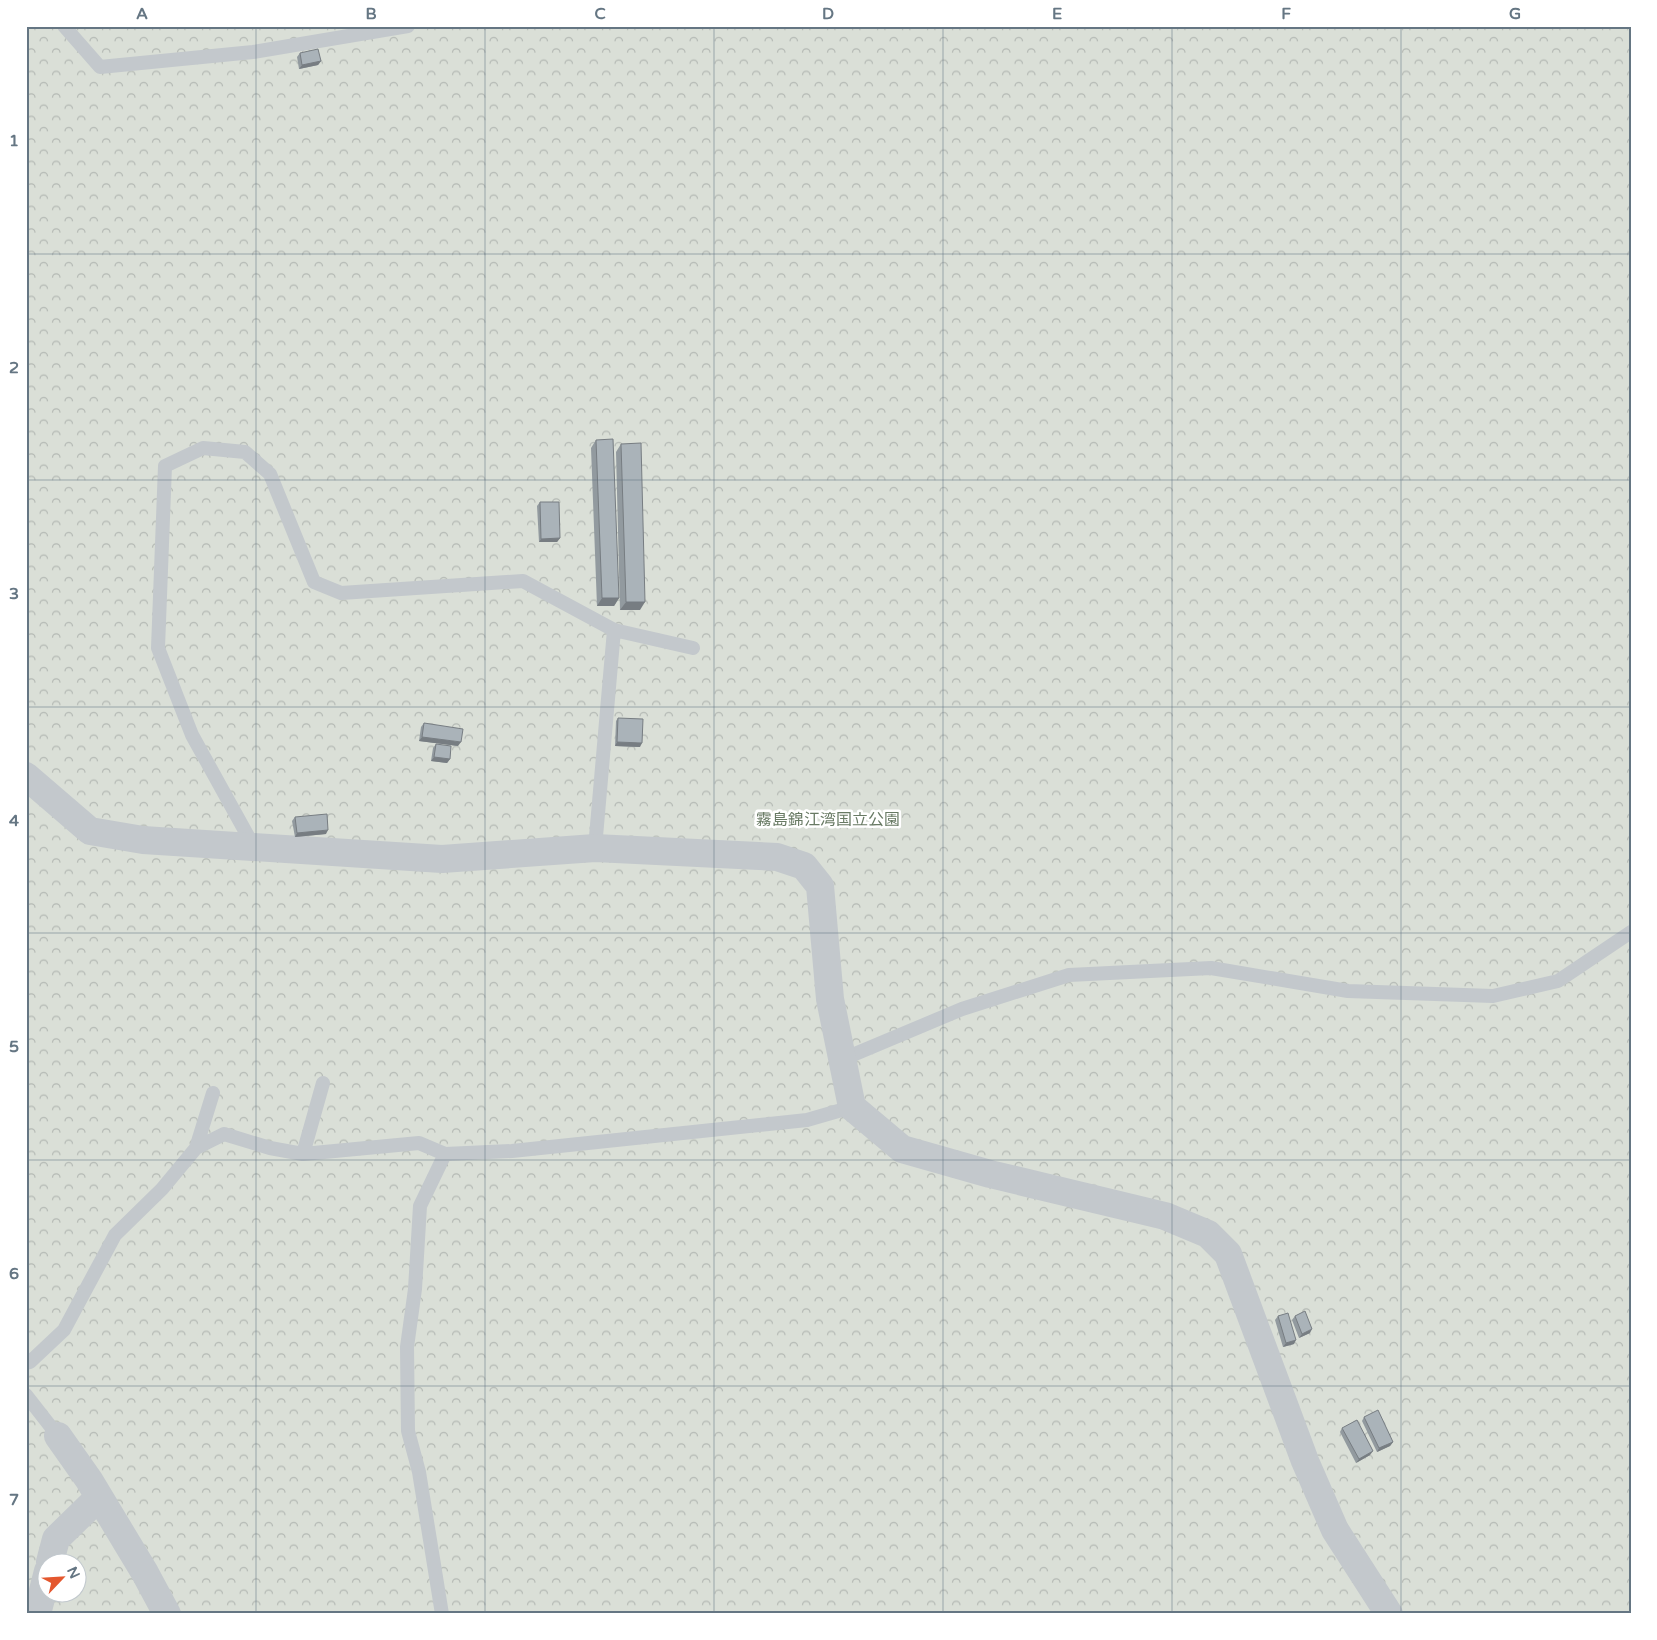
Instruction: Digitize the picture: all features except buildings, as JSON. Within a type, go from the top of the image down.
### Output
[{"type":"street","points":[[26,776],[90,831],[143,840],[442,860],[595,848],[777,857],[804,866],[820,886],[830,999],[852,1107],[902,1149],[990,1174],[1165,1216],[1208,1234],[1228,1254],[1305,1461],[1335,1530],[1389,1614]]},
{"type":"street","points":[[58,1436],[89,1480],[98,1498],[145,1573],[167,1614]]},
{"type":"street","points":[[53,1552],[56,1539],[98,1498]]},
{"type":"lane","points":[[64,26],[100,67],[253,52],[408,26]]},
{"type":"lane","points":[[254,847],[192,735],[158,648],[164,466],[203,448],[245,452],[270,474],[314,582],[341,593],[523,581],[614,630],[693,648]]},
{"type":"lane","points":[[595,848],[614,630]]},
{"type":"lane","points":[[843,1060],[962,1008],[1069,975],[1211,968],[1348,992],[1493,996],[1558,982],[1631,932]]},
{"type":"lane","points":[[303,1154],[322,1083]]},
{"type":"lane","points":[[26,1363],[30,1362],[64,1330],[115,1235],[162,1189],[196,1148],[213,1093]]},
{"type":"lane","points":[[196,1148],[224,1134],[270,1148],[303,1154],[419,1143],[445,1154],[512,1151],[807,1120],[852,1107]]},
{"type":"lane","points":[[442,1614],[420,1472],[408,1432],[407,1347],[415,1289],[420,1206],[445,1154]]},
{"type":"lane","points":[[26,1395],[58,1436]]},
{"type":"green space","name":"霧島錦江湾国立公園","points":[[26,26],[1631,26],[1631,1614],[26,1614]]}]
